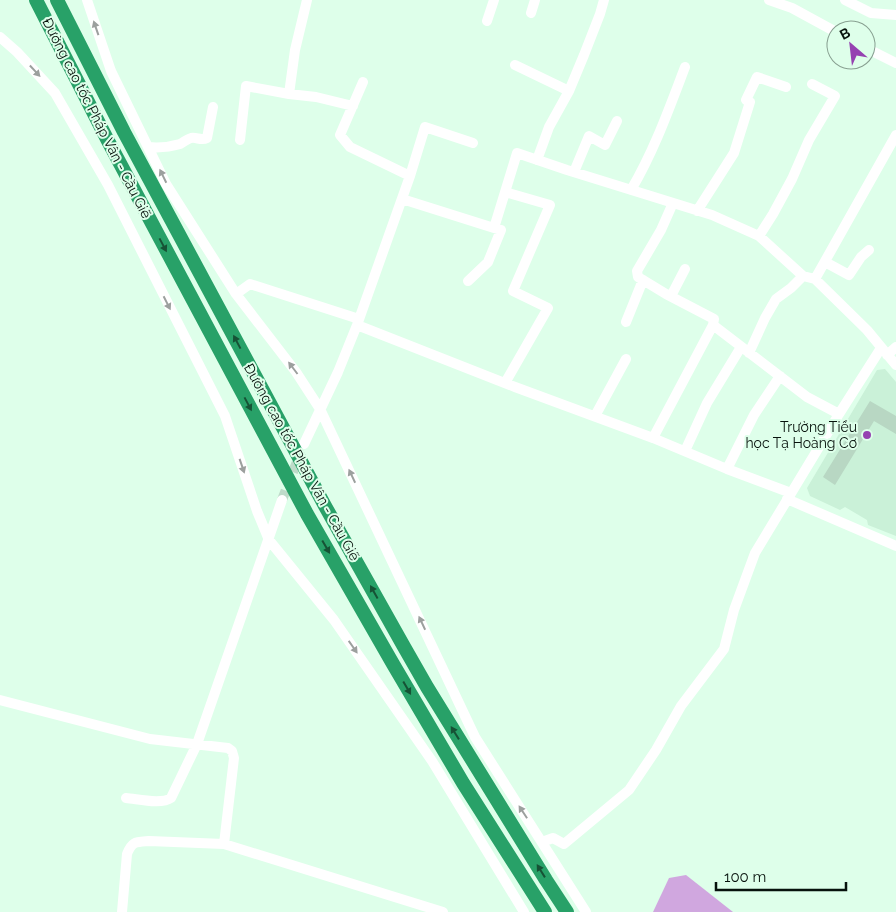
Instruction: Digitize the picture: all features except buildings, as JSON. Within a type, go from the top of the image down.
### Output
[{"type":"highway","name":"Đường cao tốc Pháp Vân - Cầu Giẽ","points":[[36,0],[107,139],[307,514],[463,784],[545,912]]},
{"type":"highway","name":"Đường cao tốc Pháp Vân - Cầu Giẽ","points":[[57,0],[133,149],[316,488],[427,687],[567,912]]},
{"type":"street","points":[[87,0],[111,71],[166,184],[236,294],[296,372],[320,409],[475,737],[586,912]]},
{"type":"street","points":[[289,94],[294,50],[307,0]]},
{"type":"street","points":[[487,21],[494,0]]},
{"type":"street","points":[[531,13],[535,0]]},
{"type":"street","points":[[538,160],[549,127],[568,91],[604,0]]},
{"type":"street","points":[[769,0],[792,8],[826,27]]},
{"type":"street","points":[[845,0],[871,12],[896,15]]},
{"type":"street","points":[[0,38],[17,52],[55,93],[108,185],[225,416],[257,511],[269,540],[334,620],[432,761],[520,910]]},
{"type":"street","points":[[876,53],[896,63]]},
{"type":"street","points":[[515,65],[568,91]]},
{"type":"street","points":[[632,190],[646,165],[686,67]]},
{"type":"street","points":[[697,211],[734,153],[750,102],[746,100],[757,77],[786,88]]},
{"type":"street","points":[[363,82],[340,135],[350,147],[410,176]]},
{"type":"street","points":[[759,236],[792,178],[809,140],[835,96],[812,84]]},
{"type":"street","points":[[240,140],[246,86],[316,97],[353,106]]},
{"type":"street","points":[[148,147],[158,148],[171,146],[188,139],[203,140],[207,138],[213,107]]},
{"type":"street","points":[[574,172],[589,136],[605,145],[617,121]]},
{"type":"street","points":[[304,444],[338,372],[358,322],[410,176],[425,127],[473,143]]},
{"type":"street","points":[[815,279],[896,135]]},
{"type":"street","points":[[494,228],[517,153],[712,215],[759,236],[803,276],[815,279],[867,330],[896,365]]},
{"type":"street","points":[[505,192],[550,205],[513,290],[548,308],[505,383]]},
{"type":"street","points":[[402,199],[501,230],[488,262],[468,281]]},
{"type":"street","points":[[653,438],[713,325],[714,319],[638,277],[638,271],[661,230],[673,203]]},
{"type":"street","points":[[824,262],[849,275],[868,250]]},
{"type":"street","points":[[671,296],[685,269]]},
{"type":"street","points":[[686,451],[707,403],[745,350],[776,299],[803,276]]},
{"type":"street","points":[[626,322],[643,280]]},
{"type":"street","points":[[236,294],[250,284],[358,322],[505,383],[686,451],[896,546]]},
{"type":"street","points":[[713,325],[807,397],[839,414]]},
{"type":"street","points":[[542,842],[554,838],[564,844],[629,790],[656,750],[681,706],[724,649],[734,610],[755,553],[789,496],[839,414],[884,351],[896,347]]},
{"type":"street","points":[[595,416],[626,359]]},
{"type":"street","points":[[727,469],[754,415],[780,376]]},
{"type":"street","points":[[126,798],[159,801],[171,798],[197,744],[282,500]]},
{"type":"street","points":[[0,700],[150,739],[228,748],[234,754],[234,758],[224,844]]},
{"type":"street","points":[[122,912],[127,854],[130,846],[136,842],[149,841],[224,844],[443,912]]},
{"type":"shaded area","name":"Trường Tiểu học Tạ Hoàng Cơ","points":[[885,369],[896,382],[896,536],[868,525],[867,520],[845,507],[840,510],[810,496],[807,488],[877,370]]},
{"type":"shaded area","points":[[686,875],[733,912],[653,912],[669,878]]},
{"type":"tunnel","points":[[282,500],[300,454]]},
{"type":"place","name":"Trường Tiểu học Tạ Hoàng Cơ","points":[[867,435]]}]
